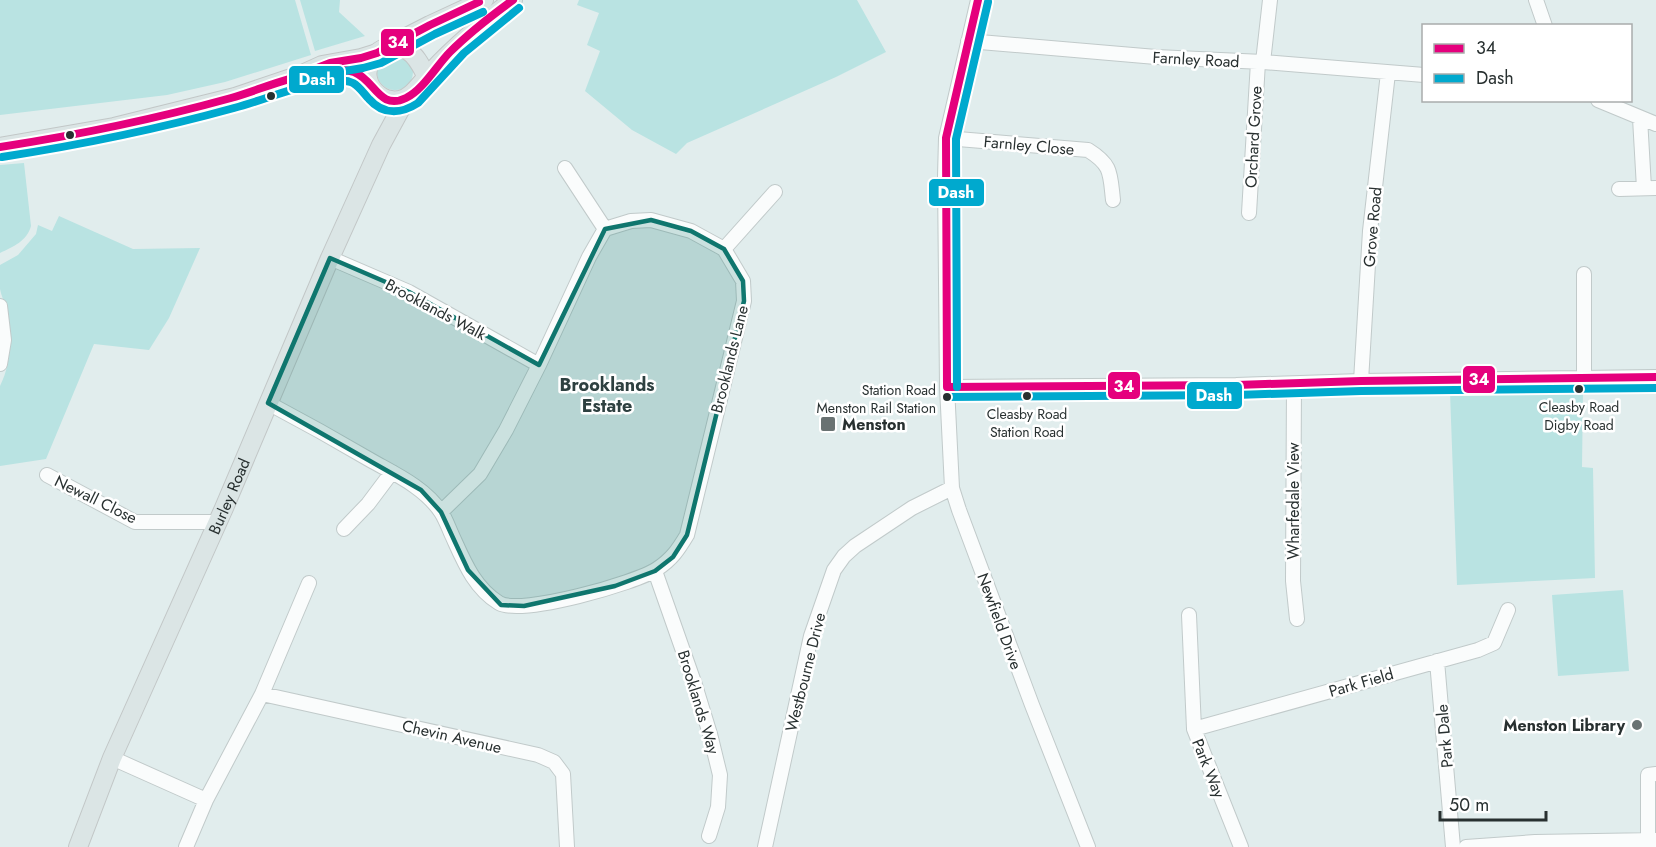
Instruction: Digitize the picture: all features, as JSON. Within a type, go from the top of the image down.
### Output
[{"type":"main road","points":[[373,88],[368,65],[370,59],[380,51],[484,0]]},
{"type":"main road","points":[[300,75],[346,70],[359,74],[386,99],[397,100],[406,97],[414,92],[450,52],[513,0]]},
{"type":"main road","points":[[0,147],[114,127],[235,97],[330,63],[361,58],[391,47],[399,47],[408,51],[427,76]]},
{"type":"main road","name":"Burley Road","points":[[373,88],[382,105],[384,118],[381,145]]},
{"type":"main road","name":"Burley Road","points":[[78,847],[112,758],[217,522],[330,258],[381,145],[400,110],[414,92]]},
{"type":"street","name":"Newfield Drive","points":[[978,0],[946,138],[947,387],[952,488],[1032,705],[1088,847]]},
{"type":"street","name":"Orchard Grove","points":[[1249,213],[1260,62],[1270,0]]},
{"type":"street","points":[[1536,0],[1544,24]]},
{"type":"street","name":"Farnley Road","points":[[968,41],[1156,57],[1260,62],[1422,75]]},
{"type":"street","name":"Grove Road","points":[[1361,381],[1370,231],[1388,73]]},
{"type":"street","points":[[1603,102],[1656,124]]},
{"type":"street","points":[[1619,189],[1650,188],[1640,118]]},
{"type":"street","name":"Farnley Close","points":[[946,138],[1088,150],[1103,159],[1110,172],[1113,200]]},
{"type":"street","points":[[565,168],[605,229]]},
{"type":"street","points":[[441,513],[480,474],[506,430],[589,257],[605,229],[630,221],[651,220],[691,231],[724,249],[776,192]]},
{"type":"street","name":"Brooklands Lane","points":[[268,404],[324,432],[421,490],[441,513],[468,570],[482,590],[501,605],[524,606],[547,603],[615,586],[655,571],[673,557],[687,536],[744,301],[743,281],[724,249]]},
{"type":"street","name":"Brooklands Walk","points":[[330,258],[409,292],[539,365]]},
{"type":"street","points":[[1584,274],[1584,379]]},
{"type":"street","points":[[0,306],[4,340],[0,364]]},
{"type":"street","points":[[947,387],[1294,384],[1656,377]]},
{"type":"street","name":"Wharfedale View","points":[[1294,384],[1293,582],[1297,619]]},
{"type":"street","points":[[344,529],[368,504],[392,472]]},
{"type":"street","name":"Newall Close","points":[[46,475],[135,522],[217,522]]},
{"type":"street","name":"Westbourne Drive","points":[[765,847],[811,636],[834,570],[855,546],[912,508],[952,488]]},
{"type":"street","name":"Brooklands Way","points":[[655,571],[695,684],[720,775],[718,807],[709,836]]},
{"type":"street","points":[[186,847],[206,800],[262,694],[309,583]]},
{"type":"street","name":"Park Field","points":[[1194,729],[1478,650],[1494,643],[1508,610]]},
{"type":"street","name":"Park Way","points":[[1189,615],[1194,729],[1241,847]]},
{"type":"street","name":"Park Dale","points":[[1437,661],[1453,847]]},
{"type":"street","name":"Chevin Avenue","points":[[262,694],[538,755],[554,762],[563,774],[567,847]]},
{"type":"street","points":[[112,758],[206,800]]},
{"type":"street","points":[[1466,847],[1535,842],[1652,840],[1648,775],[1656,774]]},
{"type":"highlighted area","points":[[651,220],[691,231],[724,249],[743,281],[744,301],[687,535],[673,557],[655,571],[615,586],[524,606],[501,605],[468,570],[441,512],[421,490],[268,403],[330,258],[409,292],[539,365],[605,229]]},
{"type":"shaded area","points":[[0,0],[295,0],[311,55],[225,82],[167,95],[0,115]]},
{"type":"shaded area","points":[[300,0],[340,0],[339,12],[365,36],[315,51]]},
{"type":"shaded area","points":[[579,0],[857,0],[886,52],[836,77],[687,143],[676,154],[632,130],[585,91],[600,51],[587,45],[599,13],[577,5]]},
{"type":"shaded area","points":[[395,54],[408,59],[413,72],[408,85],[395,90],[382,85],[377,72],[382,59]]},
{"type":"shaded area","points":[[24,163],[31,226],[23,240],[0,253],[0,165]]},
{"type":"shaded area","points":[[59,216],[133,249],[200,248],[169,318],[149,350],[94,344],[46,459],[0,466],[0,386],[7,367],[10,337],[6,307],[0,289],[0,265],[18,255],[36,234],[38,225],[52,231]]},
{"type":"shaded area","points":[[1583,391],[1582,467],[1593,468],[1595,578],[1457,585],[1450,392]]},
{"type":"shaded area","points":[[1623,590],[1629,671],[1558,676],[1552,595]]},
{"type":"transit line","name":"34","points":[[0,147],[145,120],[231,98],[293,78],[329,71],[354,72],[367,81],[383,98],[397,101],[406,98],[418,89],[457,45],[513,0]]},
{"type":"transit line","name":"34","points":[[947,387],[946,138],[978,0]]},
{"type":"transit line","name":"34","points":[[312,70],[330,63],[377,53],[479,2]]},
{"type":"transit line","name":"Dash","points":[[957,387],[956,139],[988,2]]},
{"type":"transit line","name":"Dash","points":[[2,157],[148,130],[234,108],[302,87],[333,81],[353,83],[380,108],[399,111],[418,103],[464,53],[519,8]]},
{"type":"transit line","name":"Dash","points":[[316,80],[333,73],[381,63],[483,12]]},
{"type":"transit line","name":"34","points":[[947,387],[1236,385],[1656,377]]},
{"type":"transit line","name":"Dash","points":[[947,397],[1656,388]]},
{"type":"place","name":"Cleasby Road Digby Road","points":[[1579,389]]},
{"type":"place","name":"Cleasby Road Station Road","points":[[1027,396]]},
{"type":"place","name":"Station Road Menston Rail Station","points":[[947,397]]},
{"type":"place","name":"Menston","points":[[828,424]]},
{"type":"place","name":"Menston Library","points":[[1637,725]]},
{"type":"district","name":"Brooklands Estate","points":[[607,395]]}]
